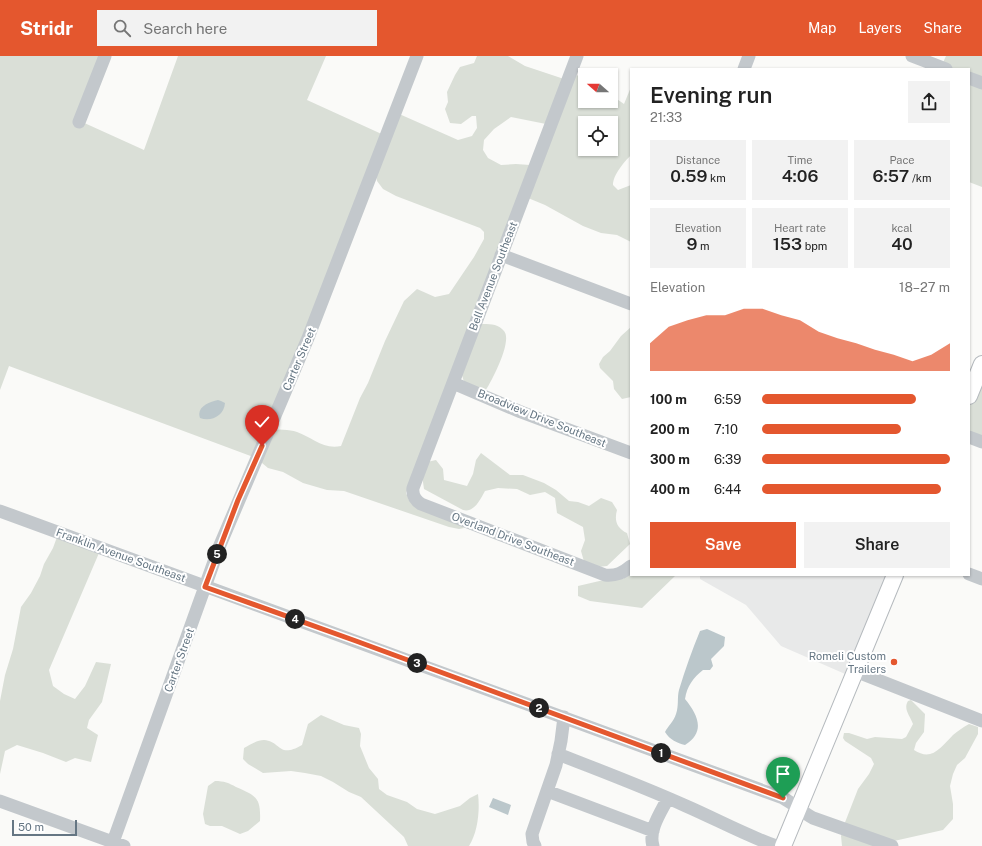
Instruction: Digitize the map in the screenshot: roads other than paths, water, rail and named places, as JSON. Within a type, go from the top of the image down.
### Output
[{"type":"main road","points":[[970,394],[982,364]]},
{"type":"main road","points":[[783,846],[895,576]]},
{"type":"street","points":[[79,122],[105,56]]},
{"type":"street","name":"Carter Street","points":[[119,844],[205,587],[238,500],[311,331],[417,56]]},
{"type":"street","name":"Bell Avenue Southeast","points":[[414,497],[413,488],[577,56]]},
{"type":"street","points":[[744,68],[749,56]]},
{"type":"street","points":[[912,56],[943,68]]},
{"type":"street","points":[[970,78],[982,83]]},
{"type":"street","points":[[501,254],[630,304]]},
{"type":"street","name":"Broadview Drive Southeast","points":[[453,383],[521,412],[630,453]]},
{"type":"street","points":[[970,437],[982,442]]},
{"type":"street","name":"Overland Drive Southeast","points":[[414,497],[417,501],[428,506],[606,575],[620,574],[630,567]]},
{"type":"street","name":"Franklin Avenue Southeast","points":[[0,511],[783,798],[814,818],[892,846]]},
{"type":"street","points":[[970,574],[982,579]]},
{"type":"street","points":[[855,671],[982,721]]},
{"type":"street","points":[[535,846],[532,834],[558,754],[564,717]]},
{"type":"street","points":[[558,754],[668,798],[752,842],[776,846]]},
{"type":"street","points":[[547,791],[653,831]]},
{"type":"street","points":[[653,846],[651,839],[653,831],[668,798]]},
{"type":"street","points":[[0,801],[119,844]]},
{"type":"place","name":"Romeli Custom Trailers","points":[[894,662]]}]
